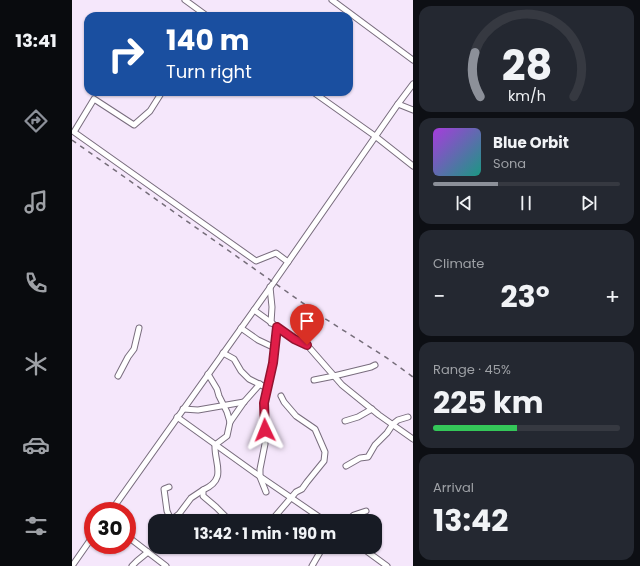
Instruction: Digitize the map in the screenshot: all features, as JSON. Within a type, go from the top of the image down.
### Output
[{"type":"street","points":[[185,0],[202,12]]},
{"type":"street","points":[[332,0],[348,12]]},
{"type":"street","points":[[353,16],[413,60]]},
{"type":"street","points":[[117,502],[413,84]]},
{"type":"street","points":[[159,96],[150,111],[134,125],[94,99],[74,132],[256,261],[276,253],[288,262]]},
{"type":"street","points":[[319,96],[375,136],[413,166]]},
{"type":"street","points":[[398,104],[413,110]]},
{"type":"street","points":[[270,287],[272,307],[271,323]]},
{"type":"street","points":[[254,310],[294,339],[307,345],[342,385],[413,439]]},
{"type":"street","points":[[266,492],[260,477],[265,444],[264,403],[273,363],[277,327]]},
{"type":"street","points":[[118,376],[134,349],[139,328]]},
{"type":"street","points":[[241,328],[258,340],[275,348]]},
{"type":"street","points":[[223,353],[234,359],[249,379],[267,388]]},
{"type":"street","points":[[314,380],[371,367],[375,364]]},
{"type":"street","points":[[208,374],[217,389],[230,422]]},
{"type":"street","points":[[215,445],[227,436],[230,422],[244,402],[260,384]]},
{"type":"street","points":[[277,514],[296,492],[302,489],[324,461],[326,452],[315,429],[296,416],[281,396]]},
{"type":"street","points":[[183,409],[198,410],[244,402]]},
{"type":"street","points":[[345,421],[358,417],[372,409]]},
{"type":"street","points":[[177,417],[260,477],[315,514]]},
{"type":"street","points":[[346,466],[360,458],[368,457],[375,445],[387,433],[392,424],[398,420],[408,417]]},
{"type":"street","points":[[179,514],[191,498],[212,484],[218,477],[219,467],[215,452],[215,445]]},
{"type":"street","points":[[168,514],[164,489],[170,487]]},
{"type":"street","points":[[203,490],[203,496],[223,514]]},
{"type":"street","points":[[357,514],[366,511]]},
{"type":"street","points":[[132,566],[148,552],[136,543]]},
{"type":"street","points":[[72,566],[84,549]]},
{"type":"street","points":[[151,554],[166,566]]},
{"type":"street","points":[[312,566],[319,554]]},
{"type":"street","points":[[371,554],[387,566]]},
{"type":"railway","points":[[72,140],[324,318],[387,358],[413,377]]},
{"type":"route","points":[[265,430],[264,403],[273,363],[277,327],[294,339],[307,345]]}]
